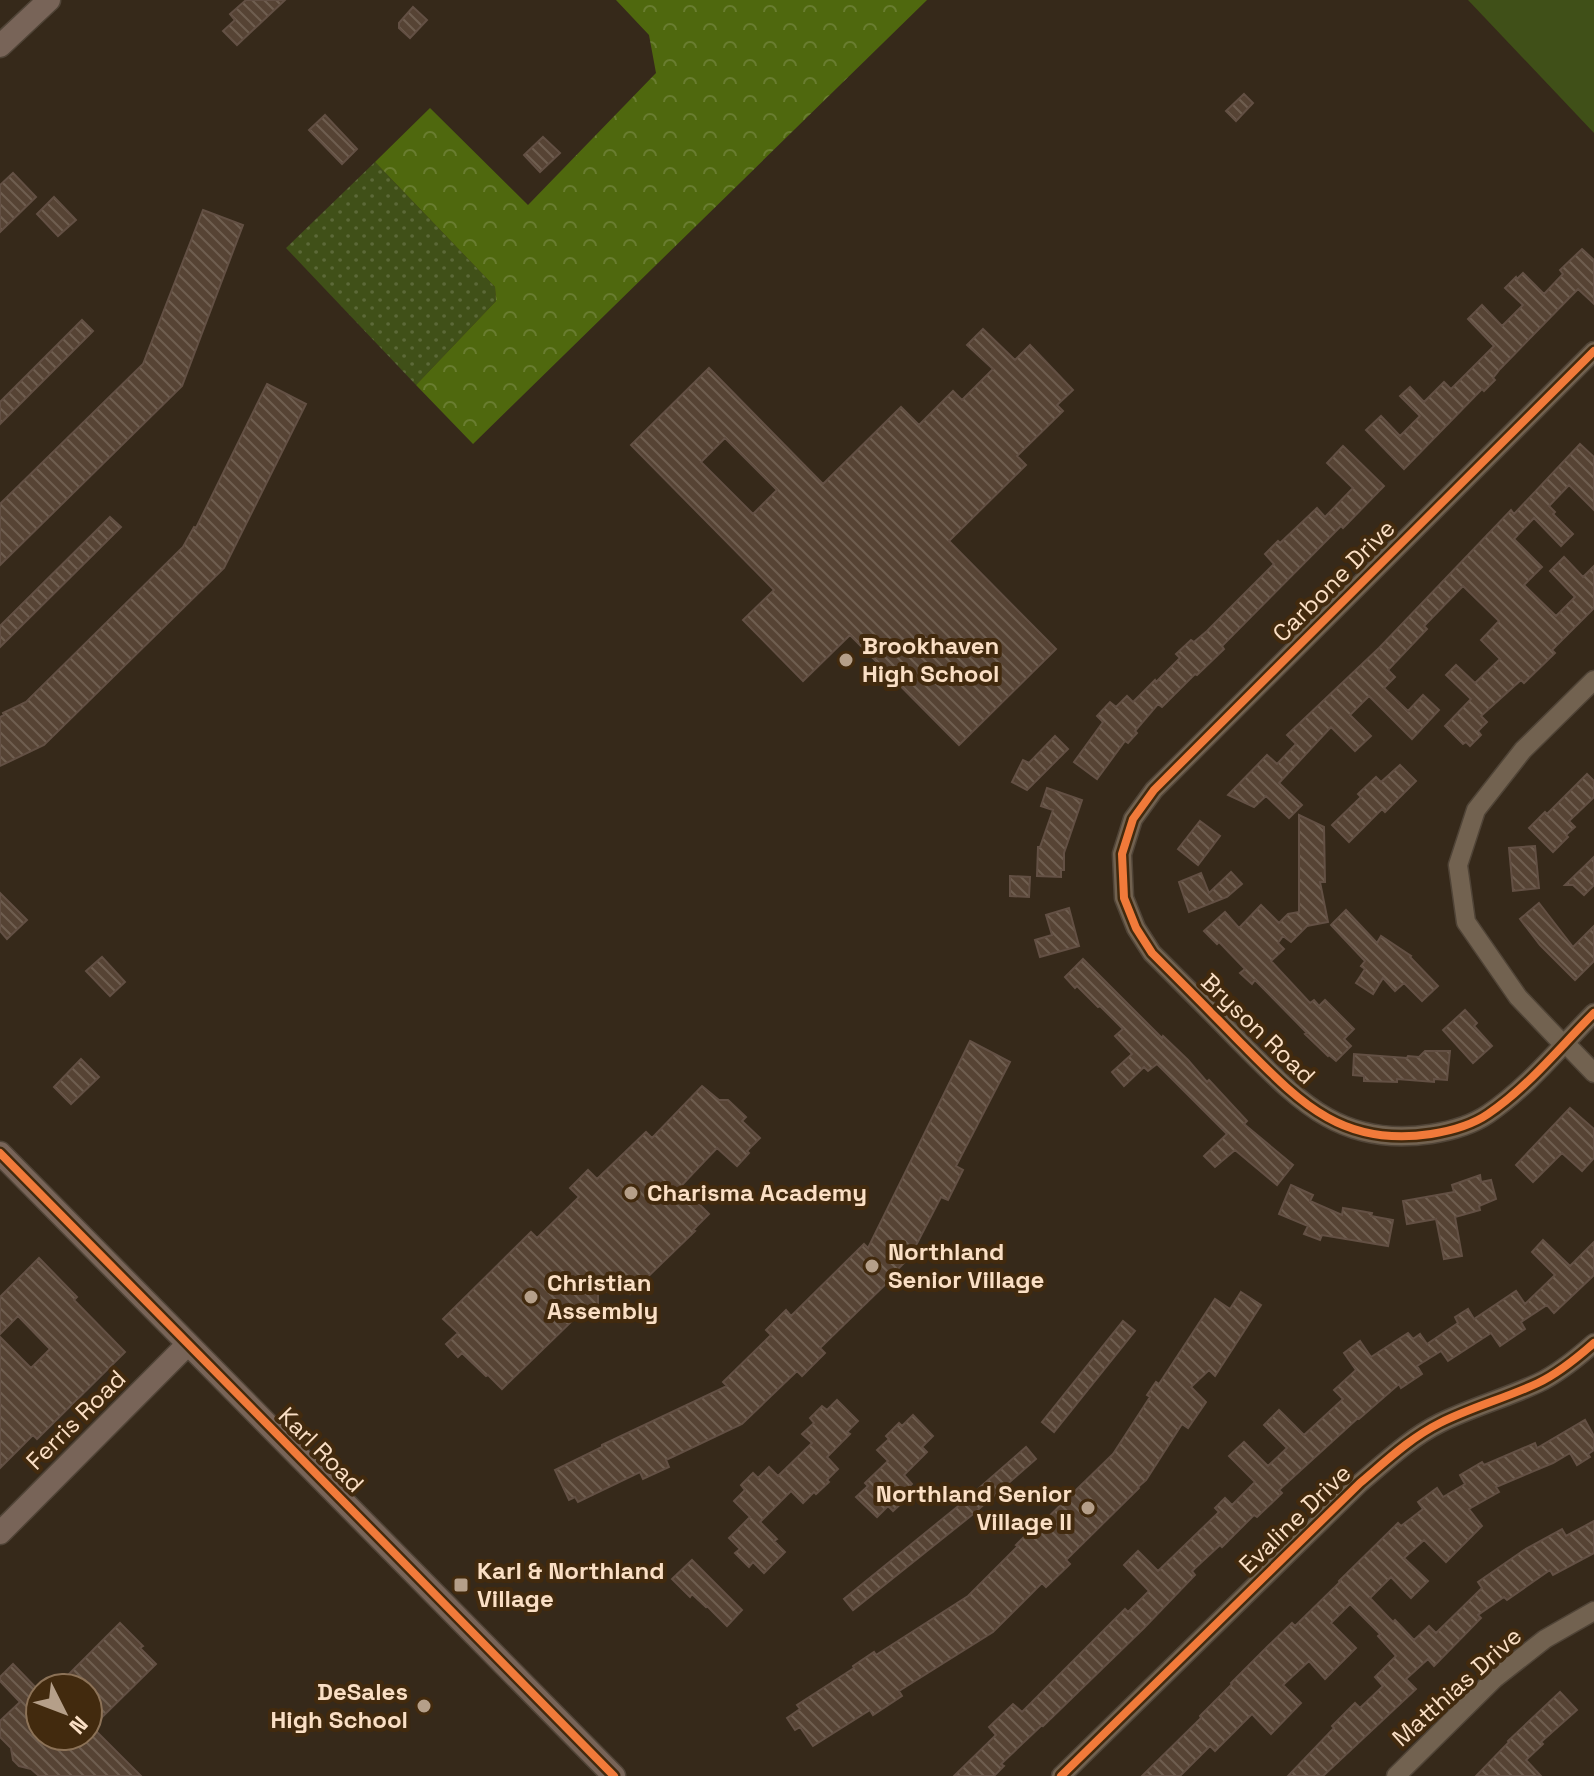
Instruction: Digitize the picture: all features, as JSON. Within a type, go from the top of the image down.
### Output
[{"type":"main road","points":[[0,46],[49,0]]},
{"type":"main road","name":"Karl Road","points":[[0,1153],[614,1776]]},
{"type":"main road","name":"Ferris Road","points":[[0,1533],[188,1344]]},
{"type":"street","name":"Carbone Drive","points":[[1122,854],[1133,819],[1154,790],[1594,351]]},
{"type":"street","points":[[1594,680],[1523,750],[1476,810],[1458,865],[1466,922],[1518,997],[1594,1073]]},
{"type":"street","name":"Bryson Road","points":[[1122,854],[1124,898],[1136,928],[1152,953],[1288,1090],[1321,1115],[1363,1133],[1405,1138],[1449,1131],[1486,1115],[1522,1086],[1594,1013]]},
{"type":"street","name":"Evaline Drive","points":[[1061,1776],[1360,1483],[1399,1450],[1436,1425],[1539,1382],[1571,1363],[1594,1343]]},
{"type":"street","name":"Matthias Drive","points":[[1396,1776],[1494,1679],[1545,1639],[1594,1611]]},
{"type":"green space","points":[[616,0],[927,0],[473,444],[416,385],[496,301],[495,287],[375,162],[430,108],[528,205],[656,73],[649,35]]},
{"type":"green space","points":[[1468,0],[1594,0],[1594,133]]},
{"type":"green space","points":[[375,162],[495,287],[496,301],[416,385],[286,248]]},
{"type":"building","points":[[246,0],[285,0],[237,45],[223,31],[235,20],[230,14]]},
{"type":"building","points":[[413,7],[427,20],[410,38],[399,28],[399,23]]},
{"type":"building","points":[[1244,94],[1253,103],[1236,121],[1226,111]]},
{"type":"building","points":[[325,115],[357,149],[342,164],[309,130]]},
{"type":"building","points":[[543,137],[560,153],[540,172],[524,155]]},
{"type":"building","points":[[13,173],[36,197],[0,232],[0,185]]},
{"type":"building","points":[[54,197],[76,220],[58,236],[37,214]]},
{"type":"building","points":[[203,210],[243,225],[182,386],[0,565],[0,504],[143,364]]},
{"type":"building","points":[[1582,249],[1594,260],[1594,304],[1578,289],[1500,369],[1493,378],[1495,380],[1484,391],[1482,389],[1404,469],[1366,430],[1381,416],[1400,436],[1420,416],[1400,396],[1410,387],[1424,402],[1444,382],[1451,389],[1494,346],[1468,319],[1482,305],[1502,326],[1523,305],[1505,288],[1516,277],[1523,273],[1544,294],[1563,274],[1560,270]]},
{"type":"building","points":[[82,320],[93,331],[0,424],[0,402]]},
{"type":"building","points":[[983,329],[1015,360],[1030,345],[1073,390],[1057,405],[1063,411],[1017,456],[1026,465],[949,541],[1056,649],[959,745],[850,635],[803,681],[743,620],[774,590],[631,445],[709,368],[823,484],[901,407],[919,425],[953,391],[962,400],[993,369],[967,345]],"holes":[[[725,438],[777,490],[753,514],[701,462]]]},
{"type":"building","points":[[267,384],[306,404],[224,568],[44,745],[0,766],[0,717],[26,702],[183,547],[196,528]]},
{"type":"building","points":[[1580,444],[1594,457],[1594,510],[1569,485],[1549,506],[1573,534],[1561,546],[1534,518],[1514,539],[1542,567],[1524,585],[1556,616],[1575,597],[1550,571],[1564,557],[1583,577],[1594,566],[1594,608],[1524,683],[1521,680],[1481,716],[1487,722],[1478,731],[1481,735],[1470,746],[1466,742],[1463,744],[1445,726],[1471,699],[1446,675],[1456,665],[1475,683],[1500,659],[1481,640],[1499,621],[1463,586],[1424,626],[1427,629],[1388,670],[1395,677],[1384,688],[1408,711],[1423,695],[1439,710],[1412,739],[1369,696],[1350,715],[1371,736],[1355,751],[1331,727],[1279,783],[1302,805],[1289,818],[1266,796],[1254,807],[1228,795],[1267,755],[1277,764],[1296,744],[1287,735],[1379,648],[1511,510],[1514,514]]},
{"type":"building","points":[[1343,446],[1384,486],[1222,646],[1224,649],[1162,707],[1158,704],[1097,779],[1074,762],[1103,722],[1097,716],[1110,702],[1116,707],[1127,696],[1133,702],[1156,682],[1180,658],[1176,654],[1207,631],[1274,564],[1265,554],[1278,541],[1280,543],[1317,508],[1325,517],[1353,488],[1327,463]]},
{"type":"building","points":[[110,517],[121,527],[0,647],[0,626]]},
{"type":"building","points":[[1055,736],[1068,749],[1027,790],[1012,782],[1023,760],[1029,763]]},
{"type":"building","points":[[1400,765],[1416,781],[1349,842],[1332,825],[1361,797],[1358,794],[1376,777],[1381,782]]},
{"type":"building","points":[[1587,774],[1594,781],[1594,797],[1569,821],[1575,827],[1553,852],[1529,828]]},
{"type":"building","points":[[1047,788],[1082,800],[1064,853],[1061,877],[1037,876],[1038,847],[1053,810],[1041,806]]},
{"type":"building","points":[[1299,815],[1324,827],[1325,882],[1320,882],[1328,922],[1307,926],[1291,942],[1283,936],[1278,943],[1284,949],[1271,961],[1310,1003],[1314,1000],[1319,1006],[1325,1000],[1354,1029],[1344,1039],[1351,1046],[1336,1061],[1305,1034],[1255,980],[1252,984],[1240,973],[1245,969],[1204,931],[1225,912],[1239,928],[1261,905],[1279,923],[1288,914],[1299,912]]},
{"type":"building","points":[[1200,821],[1220,836],[1198,865],[1178,849]]},
{"type":"building","points":[[1535,846],[1539,888],[1513,891],[1509,848]]},
{"type":"building","points":[[1594,857],[1594,885],[1584,895],[1573,885],[1565,885]]},
{"type":"building","points":[[1231,872],[1242,884],[1227,897],[1189,912],[1179,882],[1201,873],[1209,893]]},
{"type":"building","points":[[1010,876],[1030,877],[1029,897],[1010,896]]},
{"type":"building","points":[[0,893],[27,920],[7,939],[0,931]]},
{"type":"building","points":[[1539,903],[1573,947],[1594,926],[1594,961],[1575,980],[1540,945],[1520,919]]},
{"type":"building","points":[[1069,908],[1079,946],[1040,957],[1035,940],[1052,935],[1046,915]]},
{"type":"building","points":[[1346,910],[1377,943],[1381,936],[1411,956],[1438,986],[1422,1001],[1404,983],[1395,991],[1383,978],[1373,994],[1356,983],[1365,969],[1361,966],[1365,961],[1331,925]]},
{"type":"building","points":[[102,957],[125,982],[110,996],[86,971]]},
{"type":"building","points":[[1083,959],[1207,1082],[1209,1080],[1247,1121],[1244,1124],[1293,1165],[1277,1185],[1235,1150],[1215,1167],[1204,1156],[1227,1134],[1157,1064],[1148,1071],[1144,1067],[1124,1086],[1112,1072],[1132,1054],[1115,1036],[1123,1029],[1065,977]]},
{"type":"building","points":[[1465,1010],[1477,1023],[1474,1026],[1492,1046],[1473,1063],[1443,1030]]},
{"type":"building","name":"Northland Senior Village","points":[[970,1041],[1010,1062],[956,1166],[963,1170],[948,1200],[941,1197],[910,1257],[894,1276],[820,1348],[825,1353],[802,1376],[797,1371],[742,1424],[666,1460],[669,1467],[643,1479],[640,1472],[578,1502],[575,1497],[569,1500],[555,1470],[727,1386],[723,1382],[771,1335],[766,1330],[786,1310],[791,1316],[864,1244],[868,1248]]},
{"type":"building","points":[[1425,1051],[1450,1051],[1447,1080],[1364,1081],[1364,1076],[1353,1075],[1354,1054],[1407,1058],[1419,1057]]},
{"type":"building","points":[[81,1059],[99,1077],[71,1104],[54,1087]]},
{"type":"building","points":[[702,1086],[719,1100],[728,1100],[746,1117],[742,1121],[760,1138],[737,1166],[717,1148],[681,1186],[709,1214],[695,1231],[630,1294],[608,1273],[608,1292],[598,1292],[598,1313],[576,1317],[502,1389],[462,1353],[458,1357],[446,1344],[458,1333],[443,1319],[531,1232],[537,1238],[579,1197],[570,1188],[588,1170],[597,1179],[646,1132],[652,1138]]},
{"type":"building","points":[[1570,1108],[1594,1129],[1594,1158],[1582,1171],[1562,1153],[1533,1182],[1516,1165]]},
{"type":"building","points":[[1480,1175],[1481,1182],[1491,1180],[1496,1199],[1479,1206],[1480,1210],[1455,1217],[1462,1256],[1444,1259],[1436,1219],[1407,1224],[1403,1201],[1454,1192],[1452,1185]]},
{"type":"building","points":[[1291,1185],[1313,1195],[1310,1201],[1342,1215],[1343,1208],[1393,1220],[1388,1246],[1322,1235],[1320,1240],[1304,1234],[1308,1226],[1279,1214]]},
{"type":"building","points":[[1543,1240],[1570,1266],[1594,1242],[1594,1275],[1554,1313],[1547,1305],[1521,1322],[1525,1329],[1500,1346],[1491,1333],[1448,1361],[1441,1351],[1417,1366],[1422,1374],[1401,1388],[1399,1384],[1358,1418],[1279,1490],[1282,1493],[1257,1517],[1254,1515],[1192,1571],[1195,1575],[1144,1628],[1001,1764],[1004,1766],[994,1776],[954,1776],[996,1735],[989,1727],[1013,1704],[1022,1712],[1125,1609],[1128,1612],[1149,1591],[1124,1565],[1138,1551],[1158,1571],[1219,1512],[1215,1508],[1225,1498],[1232,1505],[1255,1482],[1229,1456],[1244,1442],[1268,1466],[1287,1448],[1264,1425],[1279,1410],[1304,1435],[1343,1399],[1334,1390],[1356,1370],[1344,1353],[1360,1341],[1371,1357],[1408,1333],[1413,1339],[1420,1334],[1427,1344],[1458,1323],[1455,1317],[1468,1309],[1474,1319],[1516,1291],[1525,1304],[1555,1275],[1532,1252]]},
{"type":"building","points":[[39,1258],[77,1297],[74,1300],[125,1352],[37,1439],[33,1435],[0,1468],[0,1337],[31,1368],[50,1349],[18,1316],[0,1334],[0,1297]]},
{"type":"building","name":"Northland Senior Village II","points":[[1241,1292],[1261,1305],[1215,1376],[1209,1370],[1191,1387],[1206,1402],[1188,1428],[1182,1424],[1139,1488],[1066,1560],[1070,1564],[1046,1587],[1042,1583],[993,1632],[899,1691],[902,1696],[873,1715],[870,1710],[813,1746],[800,1727],[795,1730],[787,1718],[800,1709],[797,1705],[874,1652],[876,1655],[968,1596],[1034,1527],[1036,1529],[1113,1454],[1150,1397],[1147,1395],[1156,1382],[1159,1384],[1215,1299],[1230,1309]]},
{"type":"building","points":[[1123,1321],[1135,1331],[1054,1432],[1042,1422]]},
{"type":"building","points":[[837,1400],[858,1421],[847,1432],[850,1434],[827,1457],[838,1469],[827,1480],[829,1482],[803,1503],[791,1491],[760,1522],[785,1552],[764,1573],[753,1562],[749,1567],[735,1553],[740,1549],[729,1538],[750,1517],[734,1501],[745,1490],[741,1485],[753,1473],[758,1478],[769,1467],[778,1476],[812,1443],[802,1434],[814,1423],[810,1418],[822,1406],[827,1410]]},
{"type":"building","points":[[913,1415],[933,1436],[922,1447],[927,1452],[904,1475],[912,1484],[900,1495],[905,1500],[893,1511],[888,1506],[877,1517],[856,1497],[868,1486],[865,1483],[888,1461],[877,1450],[889,1439],[886,1436]]},
{"type":"building","points":[[1585,1420],[1594,1436],[1594,1450],[1588,1454],[1590,1457],[1577,1465],[1570,1453],[1496,1487],[1499,1492],[1469,1509],[1482,1526],[1446,1562],[1424,1540],[1404,1558],[1428,1581],[1411,1598],[1391,1577],[1370,1598],[1414,1640],[1429,1626],[1436,1633],[1482,1588],[1478,1582],[1524,1550],[1562,1529],[1566,1536],[1594,1521],[1594,1553],[1553,1575],[1550,1570],[1507,1600],[1504,1597],[1478,1615],[1481,1618],[1434,1666],[1428,1659],[1406,1679],[1416,1689],[1323,1776],[1288,1776],[1355,1703],[1360,1708],[1383,1686],[1375,1677],[1396,1656],[1378,1636],[1380,1634],[1350,1604],[1331,1623],[1356,1648],[1325,1679],[1309,1661],[1283,1685],[1301,1703],[1271,1734],[1252,1714],[1215,1751],[1210,1746],[1180,1776],[1142,1776],[1292,1623],[1295,1626],[1398,1523],[1401,1526],[1423,1509],[1418,1502],[1437,1488],[1443,1497],[1465,1484],[1460,1475],[1482,1462],[1484,1465],[1535,1443],[1537,1448]]},
{"type":"building","points":[[1026,1447],[1036,1459],[972,1515],[853,1610],[844,1599]]},
{"type":"building","points":[[692,1560],[742,1610],[727,1626],[672,1579]]},
{"type":"building","points":[[120,1623],[156,1664],[104,1715],[104,1672],[71,1672]]},
{"type":"building","points":[[13,1664],[24,1675],[24,1752],[104,1752],[104,1739],[141,1776],[39,1776],[31,1769],[19,1766],[13,1760],[11,1748],[0,1737],[0,1721],[20,1702],[0,1681],[0,1677]]},
{"type":"building","points":[[1560,1692],[1577,1710],[1526,1760],[1541,1776],[1476,1776],[1508,1741]]},
{"type":"cycle path","points":[[1594,351],[1154,790],[1133,819],[1122,854],[1124,898],[1136,928],[1152,953],[1280,1082],[1322,1114],[1345,1126],[1370,1134],[1399,1136],[1438,1133],[1475,1121],[1517,1092],[1594,1013]]},
{"type":"cycle path","points":[[0,1153],[614,1776]]},
{"type":"cycle path","points":[[1061,1776],[1360,1483],[1398,1451],[1440,1423],[1546,1379],[1594,1343]]},
{"type":"place","name":"Brookhaven High School","points":[[846,660]]},
{"type":"place","name":"Charisma Academy","points":[[631,1193]]},
{"type":"place","name":"Northland Senior Village","points":[[872,1266]]},
{"type":"place","name":"Christian Assembly","points":[[531,1297]]},
{"type":"place","name":"Northland Senior Village II","points":[[1088,1508]]},
{"type":"place","name":"Karl & Northland Village","points":[[461,1585]]},
{"type":"place","name":"DeSales High School","points":[[424,1706]]}]
